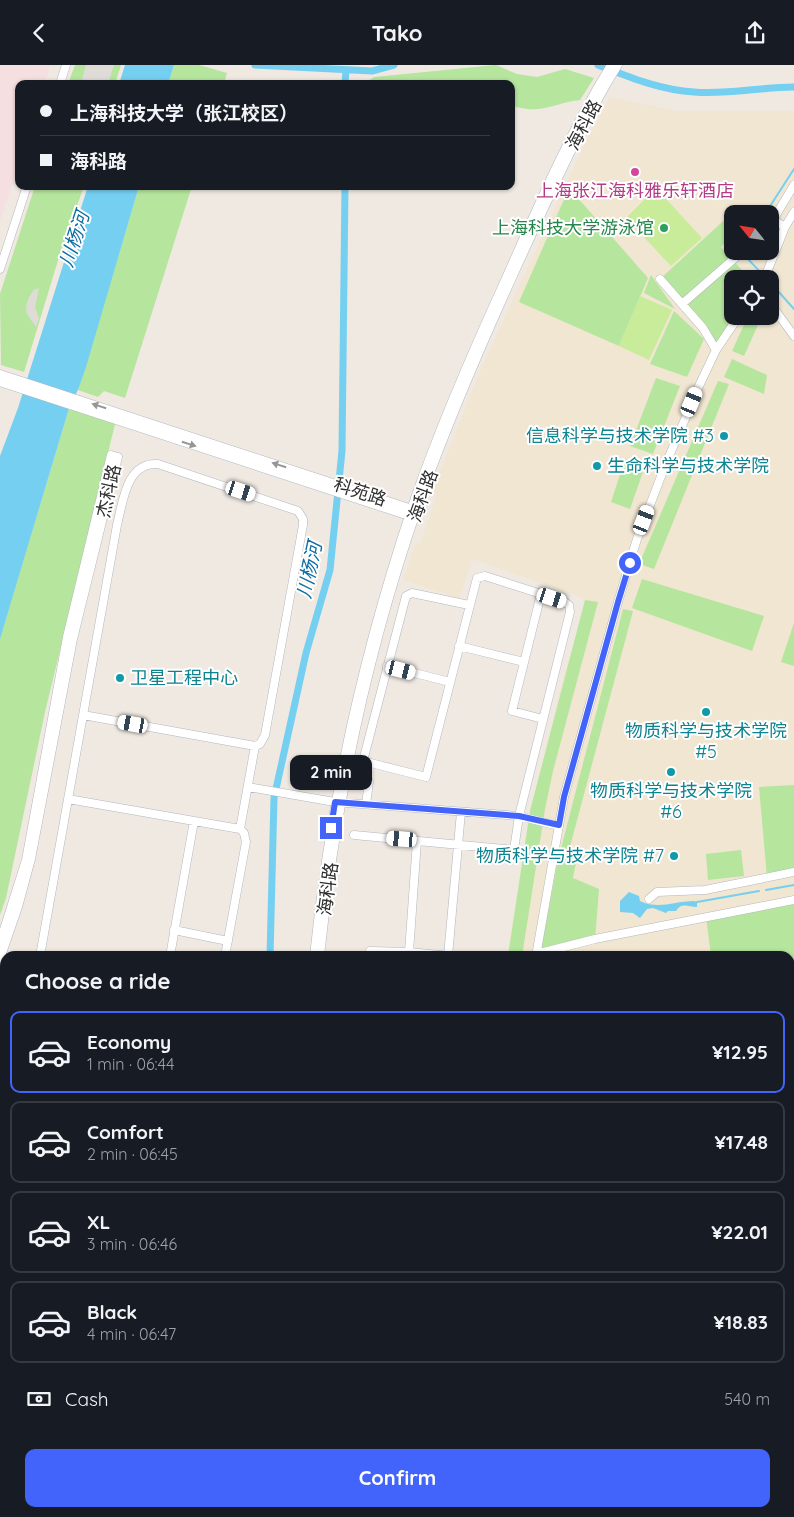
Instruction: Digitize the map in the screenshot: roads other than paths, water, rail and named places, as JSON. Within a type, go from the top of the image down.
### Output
[{"type":"street","points":[[61,80],[66,65]]},
{"type":"street","name":"海科路","points":[[315,951],[323,879],[350,725],[369,647],[412,513],[507,291],[561,170],[611,65]]},
{"type":"street","name":"海科路","points":[[604,81],[618,65]]},
{"type":"street","points":[[779,210],[794,185]]},
{"type":"street","points":[[0,269],[26,190]]},
{"type":"street","points":[[768,270],[785,227],[794,212]]},
{"type":"street","points":[[779,225],[785,227]]},
{"type":"street","points":[[682,304],[734,260]]},
{"type":"street","points":[[660,279],[703,327],[716,350]]},
{"type":"street","points":[[779,315],[794,336]]},
{"type":"street","points":[[537,951],[564,797],[637,539],[665,466],[716,350],[733,325]]},
{"type":"street","name":"科苑路","points":[[0,374],[144,425]]},
{"type":"street","name":"科苑路","points":[[0,382],[144,425],[412,513]]},
{"type":"street","name":"杰科路","points":[[0,942],[26,860],[67,637],[111,455],[118,457],[73,639],[31,859],[18,907],[3,951]]},
{"type":"street","points":[[41,951],[83,715],[117,525],[132,475],[146,464],[158,463],[294,508],[301,514],[303,519],[265,735],[260,744],[255,746],[83,715]]},
{"type":"street","points":[[354,835],[514,850],[519,816],[570,609],[569,605],[563,601],[482,575],[475,581],[426,777],[363,761]]},
{"type":"street","points":[[366,804],[369,778],[363,768],[363,761],[404,598],[408,593],[412,593],[469,605]]},
{"type":"street","points":[[541,594],[512,711],[543,719]]},
{"type":"street","points":[[460,646],[524,662]]},
{"type":"street","points":[[387,666],[450,682]]},
{"type":"street","points":[[240,829],[255,746]]},
{"type":"street","points":[[248,787],[338,802],[519,816],[559,825]]},
{"type":"street","points":[[68,799],[240,829],[244,833],[246,842],[226,951]]},
{"type":"street","name":"海科路","points":[[321,951],[338,802]]},
{"type":"street","points":[[448,951],[462,812]]},
{"type":"street","points":[[171,951],[194,821]]},
{"type":"street","points":[[409,951],[418,841]]},
{"type":"street","points":[[649,899],[657,892],[705,890],[794,872]]},
{"type":"street","points":[[550,951],[594,939],[794,899]]},
{"type":"street","points":[[174,930],[228,941]]},
{"type":"water","points":[[125,65],[174,65],[169,80],[120,80]]},
{"type":"water","points":[[87,190],[138,190],[86,367],[78,390],[70,405],[0,639],[0,456],[18,408]]},
{"type":"water","points":[[629,892],[639,896],[640,901],[647,904],[660,905],[694,901],[697,902],[697,907],[683,906],[676,911],[668,911],[666,913],[653,908],[647,909],[640,918],[633,913],[620,912],[620,901]]},
{"type":"waterway","points":[[255,65],[372,71],[394,65]]},
{"type":"waterway","points":[[598,65],[645,82],[681,91],[706,93],[794,87]]},
{"type":"waterway","name":"川杨河","points":[[345,80],[346,70]]},
{"type":"waterway","points":[[771,205],[794,169]]},
{"type":"waterway","name":"川杨河","points":[[270,951],[274,798],[306,653],[330,570],[342,451],[345,190]]},
{"type":"waterway","points":[[749,260],[758,270]]},
{"type":"waterway","points":[[779,292],[794,309]]},
{"type":"waterway","points":[[766,890],[794,885]]},
{"type":"waterway","points":[[697,902],[759,891]]},
{"type":"place","name":"上海张江海科雅乐轩酒店","points":[[635,172]]},
{"type":"place","name":"上海科技大学游泳馆","points":[[664,228]]},
{"type":"place","name":"信息科学与技术学院 #3","points":[[724,436]]},
{"type":"place","name":"生命科学与技术学院","points":[[597,466]]},
{"type":"place","name":"卫星工程中心","points":[[120,678]]},
{"type":"place","name":"物质科学与技术学院 #5","points":[[706,712]]},
{"type":"place","name":"物质科学与技术学院 #6","points":[[671,772]]},
{"type":"place","name":"物质科学与技术学院 #7","points":[[674,856]]}]
